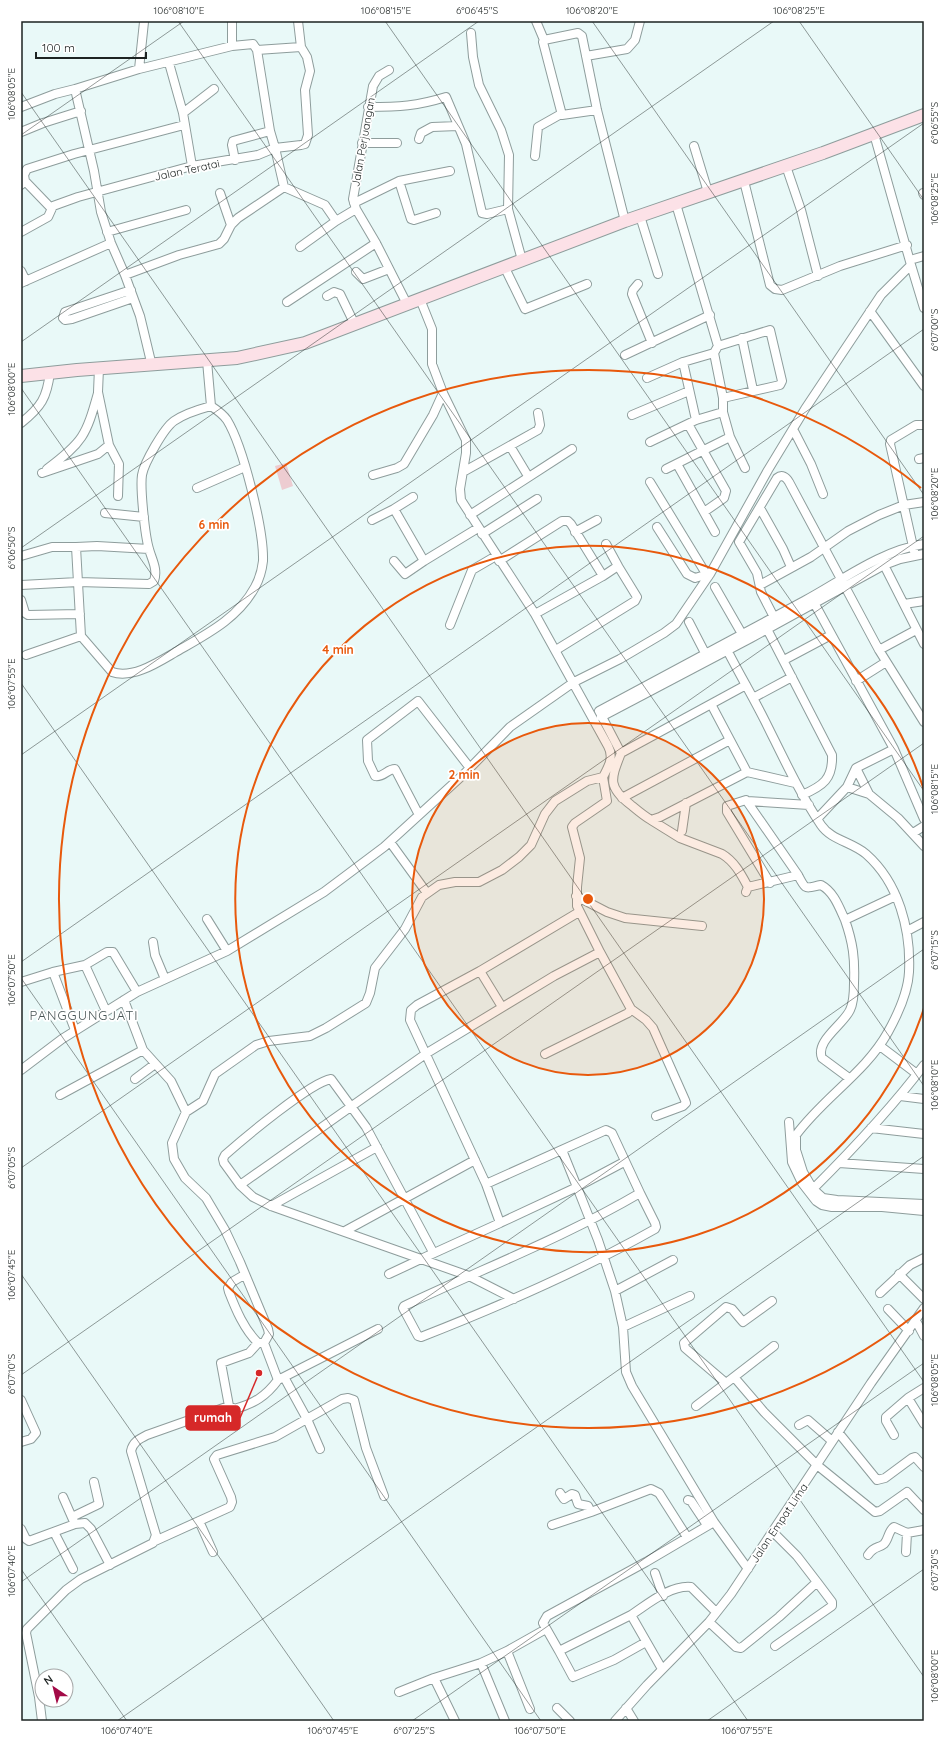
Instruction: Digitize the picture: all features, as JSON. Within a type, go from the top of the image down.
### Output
[{"type":"street","points":[[232,21],[232,46]]},
{"type":"street","points":[[257,50],[301,47],[298,21]]},
{"type":"street","points":[[536,21],[544,40],[544,50],[562,114]]},
{"type":"street","points":[[586,56],[627,49],[635,40],[640,21]]},
{"type":"street","points":[[139,69],[144,22]]},
{"type":"street","points":[[471,33],[473,57],[479,85],[501,130],[509,155],[508,209],[522,260]]},
{"type":"street","points":[[544,40],[580,34],[597,110],[625,221]]},
{"type":"street","points":[[21,107],[55,94],[139,69],[169,63],[232,46],[253,44],[257,50],[270,131],[284,188]]},
{"type":"street","name":"Jalan Teratai","points":[[51,208],[57,204],[192,166],[258,156],[275,148],[302,145],[307,141],[308,135],[304,90],[310,71],[301,47]]},
{"type":"street","points":[[169,63],[184,113],[184,125],[192,166]]},
{"type":"street","name":"Jalan Perjuangan","points":[[355,206],[353,196],[368,107],[375,82],[389,70]]},
{"type":"street","points":[[75,88],[90,150],[101,212],[111,244],[131,290],[145,332],[152,366]]},
{"type":"street","points":[[184,113],[214,89]]},
{"type":"street","points":[[368,107],[404,107],[421,105],[446,97],[466,144],[482,213],[487,214],[508,209]]},
{"type":"street","points":[[535,156],[538,127],[562,114],[564,116],[597,110]]},
{"type":"street","points":[[21,132],[43,123],[81,111]]},
{"type":"street","points":[[21,376],[50,372],[152,366],[237,358],[280,350],[305,343],[625,221],[744,181],[924,115]]},
{"type":"street","points":[[21,232],[48,217],[51,208],[23,183],[24,175],[27,169],[90,150],[184,125]]},
{"type":"street","points":[[419,139],[421,133],[432,127],[458,126]]},
{"type":"street","points":[[235,160],[232,145],[233,141],[270,131]]},
{"type":"street","points":[[874,134],[924,308]]},
{"type":"street","points":[[362,143],[398,143]]},
{"type":"street","points":[[694,146],[708,192]]},
{"type":"street","points":[[786,166],[818,276]]},
{"type":"street","points":[[300,247],[336,222],[355,206],[399,181],[450,172]]},
{"type":"street","points":[[399,181],[411,219],[414,220],[436,213]]},
{"type":"street","points":[[744,181],[772,287],[782,290],[871,255],[907,245]]},
{"type":"street","points":[[284,188],[326,204],[336,222]]},
{"type":"street","points":[[125,275],[180,255],[219,244],[224,239],[231,225],[284,188]]},
{"type":"street","points":[[220,193],[231,225]]},
{"type":"street","points":[[676,204],[710,315],[723,398],[723,412],[730,437],[745,468]]},
{"type":"street","points":[[355,206],[376,243],[407,304]]},
{"type":"street","points":[[107,232],[186,210]]},
{"type":"street","points":[[640,216],[658,274]]},
{"type":"street","points":[[286,302],[376,243]]},
{"type":"street","points":[[21,271],[24,282],[111,244]]},
{"type":"street","points":[[21,1070],[75,1030],[124,1000],[165,979],[227,951],[324,892],[356,870],[390,842],[470,768],[510,727],[574,682],[620,659],[670,629],[684,614],[768,470],[870,311],[881,295],[911,263],[924,256]]},
{"type":"street","points":[[504,266],[525,309],[587,284]]},
{"type":"street","points":[[356,272],[363,279],[389,269]]},
{"type":"street","points":[[638,284],[633,290],[632,294],[652,343]]},
{"type":"street","points":[[131,290],[118,298],[72,319],[64,320],[63,318],[65,312],[118,298],[133,298]]},
{"type":"street","points":[[327,296],[334,292],[340,294],[355,325]]},
{"type":"street","points":[[420,299],[432,329],[432,364],[443,393],[466,440],[460,495],[470,515],[497,559],[535,614],[574,682],[610,750],[610,760],[602,777],[607,801],[575,823],[572,828],[580,858],[576,896],[579,912],[631,1009],[646,1020],[653,1028],[685,1100],[686,1103],[683,1106],[656,1116]]},
{"type":"street","points":[[870,311],[924,386]]},
{"type":"street","points":[[625,355],[710,315]]},
{"type":"street","points":[[647,378],[742,338],[768,330],[772,332],[781,383],[723,398]]},
{"type":"street","points":[[742,338],[753,390]]},
{"type":"street","points":[[76,547],[81,636],[112,672],[120,675],[156,664],[208,634],[234,615],[255,587],[262,574],[263,559],[256,506],[227,419],[212,406],[207,361]]},
{"type":"street","points":[[683,362],[696,420]]},
{"type":"street","points":[[99,368],[98,392],[90,421],[84,435],[73,449],[42,473],[98,454],[109,445]]},
{"type":"street","points":[[21,423],[35,411],[45,398],[50,372]]},
{"type":"street","points":[[632,415],[689,391]]},
{"type":"street","points":[[98,392],[109,445],[118,464],[118,496]]},
{"type":"street","points":[[373,475],[397,468],[404,464],[433,415],[443,393]]},
{"type":"street","points":[[21,585],[78,582],[150,584],[155,578],[155,567],[149,549],[144,517],[141,477],[146,464],[165,431],[178,418],[212,406]]},
{"type":"street","points":[[650,442],[696,420],[723,412]]},
{"type":"street","points":[[463,472],[538,430],[540,424],[538,413]]},
{"type":"street","points":[[688,424],[726,491],[724,498],[704,512]]},
{"type":"street","points":[[915,556],[890,444],[891,440],[916,425],[924,425]]},
{"type":"street","points":[[794,429],[811,464],[823,494]]},
{"type":"street","points":[[666,469],[703,452],[730,437]]},
{"type":"street","points":[[510,446],[528,476]]},
{"type":"street","points":[[470,515],[528,476],[572,449]]},
{"type":"street","points":[[677,464],[715,532]]},
{"type":"street","points":[[197,488],[244,467]]},
{"type":"street","points":[[775,620],[761,592],[757,573],[739,542],[776,478],[780,476],[785,477],[879,650],[923,718]]},
{"type":"street","points":[[650,482],[707,576]]},
{"type":"street","points":[[372,520],[413,497]]},
{"type":"street","points":[[394,561],[405,574],[424,561],[537,499]]},
{"type":"street","points":[[760,585],[825,549],[848,531],[879,515],[904,505],[924,502]]},
{"type":"street","points":[[760,508],[783,549],[791,567]]},
{"type":"street","points":[[394,509],[424,561]]},
{"type":"street","points":[[105,513],[144,517]]},
{"type":"street","points":[[576,532],[597,520]]},
{"type":"street","points":[[450,624],[472,570],[497,559],[562,521],[568,521],[603,576]]},
{"type":"street","points":[[657,527],[687,574],[695,578],[707,576]]},
{"type":"street","points":[[556,650],[635,601],[637,597],[606,544]]},
{"type":"street","points":[[600,714],[705,653],[726,647],[742,634],[775,620],[813,600],[843,583],[880,558],[913,546],[924,544]]},
{"type":"street","points":[[21,556],[48,548],[76,547],[149,549]]},
{"type":"street","points":[[843,583],[884,565],[924,554]]},
{"type":"street","points":[[884,565],[924,644]]},
{"type":"street","points":[[535,614],[618,566]]},
{"type":"street","points":[[715,587],[742,634]]},
{"type":"street","points":[[21,600],[25,613],[28,615],[80,614]]},
{"type":"street","points":[[813,600],[894,749],[924,819]]},
{"type":"street","points":[[904,604],[924,601]]},
{"type":"street","points":[[600,714],[726,647],[767,629],[775,620]]},
{"type":"street","points":[[689,622],[705,653]]},
{"type":"street","points":[[767,629],[832,754],[831,767],[823,784],[802,795]]},
{"type":"street","points":[[879,650],[916,630]]},
{"type":"street","points":[[784,660],[831,635]]},
{"type":"street","points":[[26,655],[81,636]]},
{"type":"street","points":[[726,647],[795,783],[808,805],[828,833],[853,845],[867,855],[876,864],[896,896],[906,931],[909,972],[900,1008],[880,1046],[796,1135],[796,1150],[798,1158],[813,1189],[823,1198],[829,1200],[924,1204]]},
{"type":"street","points":[[856,681],[886,662]]},
{"type":"street","points":[[753,698],[792,677]]},
{"type":"street","points":[[746,685],[621,753],[612,782],[613,788],[622,798],[651,820],[680,838],[722,854],[728,858],[740,871],[747,890],[798,875]]},
{"type":"street","points":[[419,815],[395,769],[377,777],[372,773],[368,761],[367,740],[418,701],[470,768]]},
{"type":"street","points":[[711,704],[747,772]]},
{"type":"street","points":[[600,714],[621,753]]},
{"type":"street","points":[[622,798],[730,740]]},
{"type":"street","points":[[817,819],[846,787],[856,768],[894,749]]},
{"type":"street","points":[[856,768],[869,794]]},
{"type":"street","points":[[651,820],[660,817],[747,772],[795,783]]},
{"type":"street","points":[[229,1406],[221,1363],[249,1353],[269,1334],[231,1242],[202,1193],[185,1178],[174,1159],[172,1144],[186,1112],[203,1101],[215,1074],[256,1045],[269,1041],[310,1036],[326,1028],[366,1003],[370,993],[375,968],[404,929],[422,898],[427,893],[445,883],[479,882],[502,870],[519,857],[531,845],[545,814],[555,801],[586,781],[602,777]]},
{"type":"street","points":[[846,787],[869,794],[898,818],[924,846]]},
{"type":"street","points":[[770,883],[727,812],[727,806],[745,799],[747,801],[808,805]]},
{"type":"street","points":[[747,801],[806,888],[810,889],[821,885],[825,887],[833,896],[845,920],[855,958],[853,1000],[850,1010],[823,1044],[820,1054],[822,1058],[849,1078]]},
{"type":"street","points":[[682,831],[686,803]]},
{"type":"street","points":[[913,834],[924,826]]},
{"type":"street","points":[[390,842],[427,893]]},
{"type":"street","points":[[576,896],[607,912],[625,918],[702,926]]},
{"type":"street","points":[[845,920],[896,896]]},
{"type":"street","points":[[500,1223],[486,1184],[427,1053],[410,1020],[411,1010],[579,912]]},
{"type":"street","points":[[207,918],[227,951]]},
{"type":"street","points":[[906,931],[924,922]]},
{"type":"street","points":[[153,942],[155,955],[165,979]]},
{"type":"street","points":[[21,982],[85,964],[107,952],[113,952],[138,992]]},
{"type":"street","points":[[240,1186],[427,1053],[554,976],[600,952]]},
{"type":"street","points":[[85,964],[106,1011]]},
{"type":"street","points":[[480,971],[502,1007]]},
{"type":"street","points":[[54,972],[75,1030]]},
{"type":"street","points":[[124,1000],[144,1050],[171,1081],[186,1112]]},
{"type":"street","points":[[544,1054],[628,1013],[631,1009]]},
{"type":"street","points":[[880,1046],[917,1074]]},
{"type":"street","points":[[60,1095],[144,1050]]},
{"type":"street","points":[[135,1079],[155,1064]]},
{"type":"street","points":[[813,1189],[839,1163],[900,1096],[924,1065]]},
{"type":"street","points":[[433,1252],[377,1147],[352,1105],[331,1079],[298,1098],[257,1128],[225,1155],[223,1159],[224,1163],[240,1186],[253,1197],[271,1206],[469,1276],[514,1299]]},
{"type":"street","points":[[900,1096],[924,1099]]},
{"type":"street","points":[[789,1122],[792,1162],[802,1183],[816,1201],[822,1205],[832,1207],[882,1207],[924,1211]]},
{"type":"street","points":[[871,1128],[924,1134]]},
{"type":"street","points":[[486,1184],[606,1130],[612,1133],[624,1162],[640,1193],[656,1227],[603,1256],[514,1299],[419,1337],[403,1308],[404,1306],[590,1220],[640,1193]]},
{"type":"street","points":[[271,1206],[377,1147]]},
{"type":"street","points":[[562,1150],[590,1220],[615,1291],[623,1327],[626,1372],[632,1386],[711,1523]]},
{"type":"street","points":[[345,1231],[475,1160]]},
{"type":"street","points":[[388,1274],[577,1187],[624,1162]]},
{"type":"street","points":[[839,1163],[924,1169]]},
{"type":"street","points":[[880,1292],[910,1265],[924,1258]]},
{"type":"street","points":[[615,1291],[673,1260]]},
{"type":"street","points":[[899,1274],[924,1299]]},
{"type":"street","points":[[244,1275],[232,1282],[228,1288],[240,1318],[261,1343],[306,1419],[320,1449]]},
{"type":"street","points":[[623,1327],[690,1296]]},
{"type":"street","points":[[726,1383],[685,1348],[684,1342],[726,1307],[732,1309],[743,1322],[772,1301]]},
{"type":"street","name":"Jalan Empat Lima","points":[[615,1721],[662,1669],[709,1622],[748,1569],[838,1432],[924,1308]]},
{"type":"street","points":[[888,1309],[909,1331]]},
{"type":"street","points":[[916,1321],[924,1336]]},
{"type":"street","points":[[155,1541],[156,1535],[131,1451],[135,1442],[147,1435],[229,1406],[234,1409],[256,1402],[281,1378],[378,1330]]},
{"type":"street","points":[[696,1406],[774,1346]]},
{"type":"street","points":[[734,1377],[764,1412],[817,1465],[875,1512],[880,1511],[907,1492],[924,1510]]},
{"type":"street","points":[[894,1435],[886,1421],[886,1417],[908,1398],[924,1388]]},
{"type":"street","points":[[42,1721],[38,1690],[26,1633],[27,1629],[71,1586],[155,1541],[228,1509],[232,1502],[231,1497],[214,1459],[216,1455],[275,1437],[342,1399],[348,1398],[354,1400],[366,1448],[384,1496]]},
{"type":"street","points":[[908,1398],[924,1424]]},
{"type":"street","points":[[21,1400],[36,1433],[31,1439],[21,1442]]},
{"type":"street","points":[[799,1425],[808,1420],[832,1441]]},
{"type":"street","points":[[838,1432],[877,1480],[885,1478],[915,1457],[919,1459],[924,1467]]},
{"type":"street","points":[[21,1529],[26,1539],[29,1541],[54,1532],[74,1521],[99,1504],[94,1482]]},
{"type":"street","points":[[552,1525],[651,1489],[660,1493],[687,1537]]},
{"type":"street","points":[[560,1494],[564,1499],[572,1494],[575,1495],[578,1504],[588,1506],[591,1512]]},
{"type":"street","points":[[64,1497],[74,1521]]},
{"type":"street","points":[[688,1500],[691,1501],[711,1523],[748,1569]]},
{"type":"street","points":[[74,1521],[89,1525],[110,1564]]},
{"type":"street","points":[[199,1521],[213,1552]]},
{"type":"street","points":[[646,1642],[614,1660],[573,1677],[543,1623],[547,1616],[646,1562],[711,1523]]},
{"type":"street","points":[[868,1555],[875,1547],[882,1545],[894,1527],[907,1533],[924,1530]]},
{"type":"street","points":[[54,1532],[73,1569]]},
{"type":"street","points":[[773,1532],[797,1556],[832,1602],[832,1606],[775,1646]]},
{"type":"street","points":[[906,1552],[907,1533]]},
{"type":"street","points":[[655,1573],[663,1596]]},
{"type":"street","points":[[709,1622],[736,1647],[741,1648],[817,1582]]},
{"type":"street","points":[[559,1651],[631,1615],[663,1596],[684,1586],[691,1587],[716,1612]]},
{"type":"street","points":[[631,1615],[662,1669]]},
{"type":"street","points":[[399,1692],[434,1678],[481,1663],[507,1651],[546,1629]]},
{"type":"street","points":[[507,1651],[530,1709]]},
{"type":"street","points":[[481,1663],[505,1721]]},
{"type":"street","points":[[434,1678],[455,1721]]},
{"type":"street","points":[[557,1708],[570,1721]]},
{"type":"street","points":[[626,1708],[634,1721]]},
{"type":"shaded area","points":[[286,463],[293,486],[282,490],[275,466]]},
{"type":"place","name":"rumah","points":[[259,1373]]},
{"type":"district","name":"PANGGUNGJATI","points":[[84,1015]]}]
